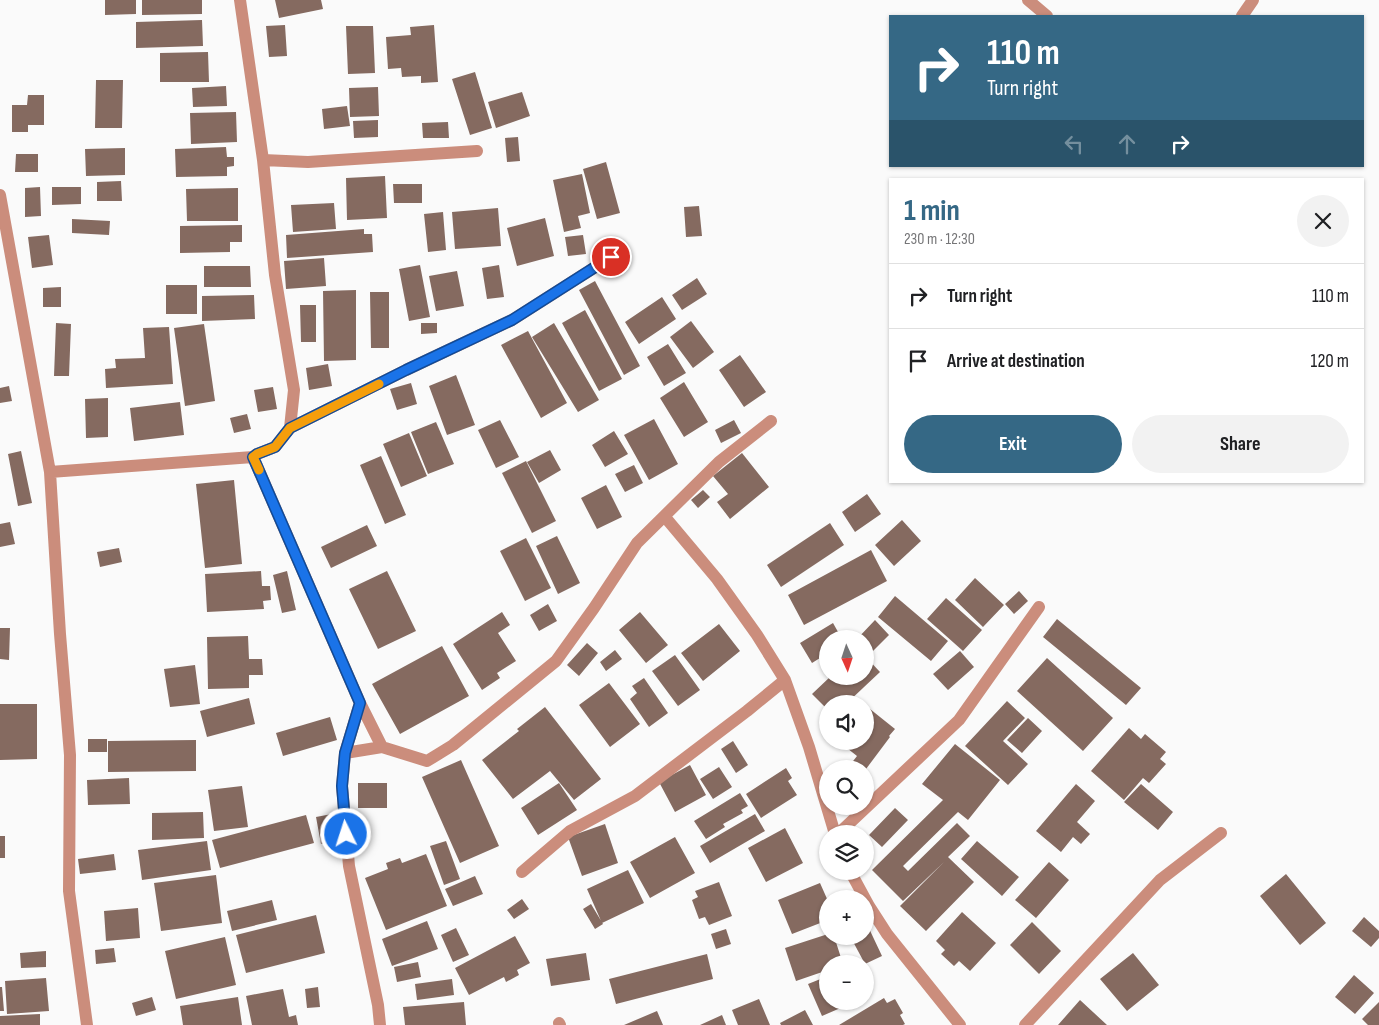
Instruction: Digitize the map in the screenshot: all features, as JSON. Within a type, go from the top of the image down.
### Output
[{"type":"street","points":[[240,0],[263,160],[275,275],[294,390],[290,428]]},
{"type":"street","points":[[1028,0],[1047,15]]},
{"type":"street","points":[[1243,15],[1253,0]]},
{"type":"street","points":[[263,160],[308,162],[477,151]]},
{"type":"street","points":[[0,194],[50,472],[70,755],[69,891],[87,1025]]},
{"type":"street","points":[[50,472],[253,457],[275,447],[290,428],[512,320],[611,257]]},
{"type":"street","points":[[345,753],[382,747],[427,761],[453,745],[556,661],[637,543],[719,462],[771,421]]},
{"type":"street","points":[[253,457],[360,703],[382,747]]},
{"type":"street","points":[[665,517],[717,579],[757,635],[785,680],[834,825]]},
{"type":"street","points":[[847,825],[959,720],[1038,607]]},
{"type":"street","points":[[522,872],[570,831],[635,796],[785,680]]},
{"type":"street","points":[[360,703],[345,753],[342,786],[349,866],[378,1004],[380,1025]]},
{"type":"street","points":[[1025,1025],[1160,880],[1221,833]]},
{"type":"street","points":[[855,880],[887,934],[960,1025]]},
{"type":"building","points":[[105,0],[136,0],[136,14],[105,15]]},
{"type":"building","points":[[142,0],[202,0],[202,14],[142,15]]},
{"type":"building","points":[[275,0],[321,0],[323,9],[279,18]]},
{"type":"building","points":[[202,20],[203,46],[136,48],[136,22]]},
{"type":"building","points":[[285,25],[287,56],[269,57],[266,26]]},
{"type":"building","points":[[434,25],[438,82],[421,83],[421,76],[402,77],[401,68],[388,69],[386,37],[411,35],[410,27]]},
{"type":"building","points":[[346,26],[373,26],[375,73],[348,74]]},
{"type":"building","points":[[208,52],[209,82],[160,82],[160,53]]},
{"type":"building","points":[[475,72],[492,128],[470,135],[452,79]]},
{"type":"building","points":[[96,80],[123,80],[122,128],[95,128]]},
{"type":"building","points":[[226,86],[227,106],[193,107],[192,88]]},
{"type":"building","points":[[378,87],[379,116],[350,117],[349,88]]},
{"type":"building","points":[[522,92],[530,116],[496,128],[488,102]]},
{"type":"building","points":[[28,95],[44,95],[44,125],[28,125],[28,132],[12,132],[12,105],[27,105]]},
{"type":"building","points":[[347,106],[350,126],[324,129],[322,109]]},
{"type":"building","points":[[236,112],[237,142],[191,144],[190,113]]},
{"type":"building","points":[[378,120],[378,137],[354,138],[353,121]]},
{"type":"building","points":[[448,122],[449,138],[423,138],[422,123]]},
{"type":"building","points":[[518,137],[520,161],[507,162],[505,138]]},
{"type":"building","points":[[226,147],[227,157],[234,157],[234,166],[227,167],[227,176],[176,177],[175,149]]},
{"type":"building","points":[[125,148],[125,175],[86,176],[85,149]]},
{"type":"building","points":[[16,154],[38,154],[38,172],[15,172]]},
{"type":"building","points":[[606,162],[620,213],[597,219],[583,169]]},
{"type":"building","points":[[582,174],[590,213],[578,216],[581,228],[564,232],[553,180]]},
{"type":"building","points":[[385,176],[387,218],[347,220],[346,178]]},
{"type":"building","points":[[121,181],[122,201],[97,201],[97,182]]},
{"type":"building","points":[[393,184],[422,184],[422,203],[394,203]]},
{"type":"building","points":[[40,187],[41,216],[25,217],[25,188]]},
{"type":"building","points":[[52,187],[81,187],[81,204],[52,205]]},
{"type":"building","points":[[238,188],[238,221],[187,221],[186,189]]},
{"type":"building","points":[[334,203],[336,229],[293,232],[291,205]]},
{"type":"building","points":[[699,206],[702,236],[686,237],[684,207]]},
{"type":"building","points":[[498,208],[501,246],[455,249],[452,212]]},
{"type":"building","points":[[443,212],[446,250],[428,252],[424,214]]},
{"type":"building","points":[[545,218],[554,256],[517,266],[507,228]]},
{"type":"building","points":[[72,219],[110,221],[109,235],[72,233]]},
{"type":"building","points":[[242,225],[242,242],[230,242],[230,252],[180,253],[180,226]]},
{"type":"building","points":[[364,229],[364,234],[372,234],[373,252],[287,258],[286,235]]},
{"type":"building","points":[[49,235],[53,265],[32,268],[28,237]]},
{"type":"building","points":[[583,235],[586,254],[568,256],[565,237]]},
{"type":"building","points":[[324,258],[326,286],[286,289],[284,261]]},
{"type":"building","points":[[420,265],[430,317],[409,321],[399,269]]},
{"type":"building","points":[[499,265],[504,297],[487,299],[482,268]]},
{"type":"building","points":[[204,266],[250,266],[251,287],[204,287]]},
{"type":"building","points":[[457,271],[464,306],[436,311],[429,276]]},
{"type":"building","points":[[697,278],[707,294],[682,310],[672,295]]},
{"type":"building","points":[[595,281],[640,366],[624,375],[579,290]]},
{"type":"building","points":[[166,285],[197,285],[197,314],[166,314]]},
{"type":"building","points":[[61,287],[61,307],[43,307],[43,288]]},
{"type":"building","points":[[356,290],[356,360],[324,361],[323,291]]},
{"type":"building","points":[[370,292],[389,292],[389,348],[371,348]]},
{"type":"building","points":[[254,295],[255,319],[202,321],[202,296]]},
{"type":"building","points":[[662,297],[676,319],[639,344],[625,322]]},
{"type":"building","points":[[300,305],[316,305],[316,342],[301,342]]},
{"type":"building","points":[[585,310],[622,379],[599,391],[562,323]]},
{"type":"building","points":[[691,321],[714,352],[693,368],[670,337]]},
{"type":"building","points":[[56,323],[71,324],[69,376],[54,376]]},
{"type":"building","points":[[421,323],[437,323],[437,333],[421,334]]},
{"type":"building","points":[[554,323],[599,400],[578,412],[532,337]]},
{"type":"building","points":[[204,324],[215,401],[185,406],[174,328]]},
{"type":"building","points":[[169,327],[173,384],[106,388],[105,369],[116,368],[115,359],[145,358],[143,328]]},
{"type":"building","points":[[528,331],[567,403],[541,418],[501,345]]},
{"type":"building","points":[[668,344],[686,373],[664,386],[647,357]]},
{"type":"building","points":[[740,355],[766,392],[744,407],[719,370]]},
{"type":"building","points":[[328,364],[332,386],[309,390],[306,368]]},
{"type":"building","points":[[456,375],[475,425],[447,435],[429,386]]},
{"type":"building","points":[[684,382],[708,422],[684,437],[660,398]]},
{"type":"building","points":[[411,383],[417,404],[397,410],[390,389]]},
{"type":"building","points":[[9,386],[12,401],[0,403],[0,388]]},
{"type":"building","points":[[273,387],[277,409],[258,412],[254,390]]},
{"type":"building","points":[[108,398],[108,437],[86,438],[85,399]]},
{"type":"building","points":[[180,402],[184,435],[134,441],[130,408]]},
{"type":"building","points":[[247,414],[251,429],[234,433],[230,418]]},
{"type":"building","points":[[654,419],[678,464],[649,480],[624,435]]},
{"type":"building","points":[[500,420],[519,457],[496,468],[478,430]]},
{"type":"building","points":[[734,420],[741,433],[721,443],[715,430]]},
{"type":"building","points":[[436,422],[454,464],[428,474],[411,432]]},
{"type":"building","points":[[614,431],[628,454],[605,467],[592,445]]},
{"type":"building","points":[[409,433],[427,476],[401,487],[383,444]]},
{"type":"building","points":[[550,450],[561,470],[539,483],[527,462]]},
{"type":"building","points":[[21,451],[32,503],[18,506],[8,454]]},
{"type":"building","points":[[742,453],[769,487],[730,519],[717,502],[728,494],[713,476]]},
{"type":"building","points":[[381,456],[406,515],[385,524],[360,465]]},
{"type":"building","points":[[526,461],[556,521],[532,533],[502,473]]},
{"type":"building","points":[[634,465],[643,483],[625,492],[615,474]]},
{"type":"building","points":[[234,480],[242,564],[205,568],[196,484]]},
{"type":"building","points":[[606,485],[622,517],[597,529],[581,498]]},
{"type":"building","points":[[703,490],[710,497],[698,508],[691,500]]},
{"type":"building","points":[[867,494],[881,514],[855,532],[842,512]]},
{"type":"building","points":[[902,520],[921,541],[894,566],[875,545]]},
{"type":"building","points":[[10,522],[15,544],[0,547],[0,524]]},
{"type":"building","points":[[830,523],[844,545],[781,587],[767,565]]},
{"type":"building","points":[[367,525],[377,546],[331,568],[321,547]]},
{"type":"building","points":[[557,536],[580,583],[558,594],[536,546]]},
{"type":"building","points":[[526,538],[551,588],[525,601],[500,551]]},
{"type":"building","points":[[119,548],[122,562],[100,567],[97,552]]},
{"type":"building","points":[[871,550],[887,581],[804,625],[788,595]]},
{"type":"building","points":[[261,571],[262,586],[270,586],[271,600],[263,601],[264,609],[207,612],[205,574]]},
{"type":"building","points":[[287,571],[296,610],[282,613],[273,575]]},
{"type":"building","points":[[387,571],[416,631],[378,649],[349,589]]},
{"type":"building","points":[[975,578],[1004,605],[983,627],[955,600]]},
{"type":"building","points":[[1019,591],[1028,601],[1014,614],[1005,604]]},
{"type":"building","points":[[895,596],[948,641],[931,661],[878,617]]},
{"type":"building","points":[[946,598],[982,630],[963,651],[927,619]]},
{"type":"building","points":[[548,604],[557,621],[539,631],[530,615]]},
{"type":"building","points":[[502,612],[510,625],[498,633],[516,661],[497,673],[500,678],[482,690],[453,644]]},
{"type":"building","points":[[640,612],[668,645],[646,663],[619,630]]},
{"type":"building","points":[[1057,619],[1141,688],[1126,705],[1043,637]]},
{"type":"building","points":[[875,620],[889,635],[874,650],[874,630],[866,630]]},
{"type":"building","points":[[833,623],[837,630],[821,630]]},
{"type":"building","points":[[719,624],[740,651],[703,681],[681,653]]},
{"type":"building","points":[[0,628],[10,628],[9,660],[0,659]]},
{"type":"building","points":[[819,631],[819,659],[812,663],[800,643]]},
{"type":"building","points":[[248,636],[249,659],[262,659],[263,675],[249,675],[249,688],[208,689],[207,637]]},
{"type":"building","points":[[587,643],[598,653],[579,676],[567,665]]},
{"type":"building","points":[[442,646],[469,696],[400,734],[372,684]]},
{"type":"building","points":[[615,650],[622,659],[606,671],[600,662]]},
{"type":"building","points":[[960,651],[974,667],[948,690],[933,674]]},
{"type":"building","points":[[675,655],[700,690],[678,706],[652,671]]},
{"type":"building","points":[[1047,658],[1113,718],[1083,751],[1017,691]]},
{"type":"building","points":[[195,665],[200,704],[170,707],[164,669]]},
{"type":"building","points":[[874,666],[880,672],[874,678]]},
{"type":"building","points":[[644,678],[668,713],[649,727],[630,699],[637,693],[632,686]]},
{"type":"building","points":[[609,683],[640,724],[610,747],[579,705]]},
{"type":"building","points":[[822,685],[866,685],[856,695],[819,695],[819,701],[812,694]]},
{"type":"building","points":[[249,698],[255,724],[207,737],[200,711]]},
{"type":"building","points":[[1007,701],[1025,718],[1003,741],[1028,764],[1008,785],[965,746]]},
{"type":"building","points":[[0,704],[37,704],[37,759],[0,760]]},
{"type":"building","points":[[545,707],[601,779],[574,800],[550,771],[513,799],[482,760],[519,731],[517,729]]},
{"type":"building","points":[[874,712],[895,729],[873,760],[854,760],[857,756],[849,750],[874,750]]},
{"type":"building","points":[[330,717],[337,740],[283,756],[276,733]]},
{"type":"building","points":[[1028,718],[1042,731],[1022,753],[1007,740]]},
{"type":"building","points":[[1129,728],[1141,739],[1145,734],[1166,752],[1160,759],[1166,764],[1149,783],[1143,778],[1124,800],[1091,771]]},
{"type":"building","points":[[88,739],[107,739],[107,752],[88,752]]},
{"type":"building","points":[[196,740],[196,771],[108,772],[108,741]]},
{"type":"building","points":[[733,741],[748,765],[736,773],[721,749]]},
{"type":"building","points":[[955,744],[1000,780],[968,820],[958,812],[903,866],[908,871],[957,823],[970,836],[948,857],[974,882],[926,931],[900,906],[944,862],[903,901],[874,872],[874,868],[943,800],[922,784]]},
{"type":"building","points":[[461,760],[499,846],[460,863],[422,777]]},
{"type":"building","points":[[690,765],[706,795],[675,812],[659,782]]},
{"type":"building","points":[[719,767],[732,787],[713,799],[700,779]]},
{"type":"building","points":[[786,768],[792,778],[788,781],[797,795],[761,818],[746,794]]},
{"type":"building","points":[[129,778],[130,804],[88,805],[87,780]]},
{"type":"building","points":[[358,783],[387,783],[387,808],[358,808]]},
{"type":"building","points":[[559,783],[577,810],[538,835],[521,808]]},
{"type":"building","points":[[1076,784],[1095,801],[1077,822],[1090,834],[1081,844],[1073,837],[1061,852],[1036,831]]},
{"type":"building","points":[[1141,784],[1173,812],[1158,830],[1124,802]]},
{"type":"building","points":[[242,786],[248,827],[214,831],[208,790]]},
{"type":"building","points":[[740,793],[748,806],[741,810],[743,813],[723,824],[725,827],[706,839],[694,821]]},
{"type":"building","points":[[895,808],[908,820],[882,847],[874,840],[874,830]]},
{"type":"building","points":[[203,812],[204,838],[152,840],[152,813]]},
{"type":"building","points":[[337,813],[342,840],[321,844],[316,817]]},
{"type":"building","points":[[755,814],[765,831],[710,863],[700,846]]},
{"type":"building","points":[[306,815],[314,843],[220,868],[212,840]]},
{"type":"building","points":[[605,824],[618,863],[582,876],[568,837]]},
{"type":"building","points":[[785,828],[803,863],[766,882],[748,848]]},
{"type":"building","points":[[0,836],[5,836],[5,858],[0,858]]},
{"type":"building","points":[[675,837],[695,873],[650,898],[630,862]]},
{"type":"building","points":[[207,841],[211,870],[142,880],[138,850]]},
{"type":"building","points":[[446,841],[460,879],[444,885],[430,846]]},
{"type":"building","points":[[977,841],[1019,877],[1002,896],[961,859]]},
{"type":"building","points":[[114,854],[116,870],[80,874],[78,859]]},
{"type":"building","points":[[426,854],[447,906],[386,930],[365,878],[388,869],[386,863],[400,858],[402,863]]},
{"type":"building","points":[[1049,862],[1069,880],[1036,918],[1015,900]]},
{"type":"building","points":[[628,870],[644,903],[602,923],[587,889]]},
{"type":"building","points":[[1286,874],[1326,923],[1300,945],[1260,896]]},
{"type":"building","points":[[216,875],[222,923],[161,931],[154,883]]},
{"type":"building","points":[[475,876],[483,894],[453,906],[445,889]]},
{"type":"building","points":[[719,882],[732,916],[709,925],[705,917],[699,919],[692,900],[698,897],[695,891]]},
{"type":"building","points":[[820,883],[823,890],[819,890],[819,924],[792,934],[778,900]]},
{"type":"building","points":[[522,899],[529,909],[514,919],[507,910]]},
{"type":"building","points":[[272,900],[277,920],[232,931],[227,911]]},
{"type":"building","points":[[591,904],[603,924],[595,929],[583,909]]},
{"type":"building","points":[[138,908],[140,938],[106,941],[104,911]]},
{"type":"building","points":[[962,912],[996,943],[970,971],[959,961],[954,966],[941,954],[945,950],[936,941]]},
{"type":"building","points":[[316,915],[325,953],[246,973],[236,935]]},
{"type":"building","points":[[1364,917],[1379,931],[1379,938],[1371,947],[1352,931]]},
{"type":"building","points":[[427,921],[438,949],[392,966],[382,939]]},
{"type":"building","points":[[1032,922],[1061,951],[1039,974],[1010,945]]},
{"type":"building","points":[[456,928],[469,955],[453,962],[441,935]]},
{"type":"building","points":[[726,929],[731,944],[716,949],[711,934]]},
{"type":"building","points":[[515,936],[530,963],[517,970],[519,975],[506,982],[504,977],[469,995],[455,968]]},
{"type":"building","points":[[225,937],[236,985],[176,999],[165,951]]},
{"type":"building","points":[[819,937],[819,945],[837,945],[840,955],[819,955],[819,973],[796,981],[785,948]]},
{"type":"building","points":[[874,939],[882,956],[874,960],[874,955],[860,955],[855,945],[874,945]]},
{"type":"building","points":[[114,948],[116,962],[96,964],[95,950]]},
{"type":"building","points":[[46,951],[46,967],[21,968],[20,953]]},
{"type":"building","points":[[586,953],[590,980],[551,986],[546,959]]},
{"type":"building","points":[[1133,953],[1159,985],[1127,1011],[1100,979]]},
{"type":"building","points":[[707,954],[713,979],[616,1004],[609,979]]},
{"type":"building","points":[[418,962],[421,977],[397,982],[394,967]]},
{"type":"building","points":[[1354,975],[1374,993],[1355,1014],[1335,997]]},
{"type":"building","points":[[46,978],[49,1011],[7,1014],[5,981]]},
{"type":"building","points":[[452,979],[454,995],[417,1000],[415,984]]},
{"type":"building","points":[[819,980],[819,1009],[808,984]]},
{"type":"building","points":[[0,987],[2,987],[4,1011],[0,1011]]},
{"type":"building","points":[[318,987],[320,1007],[307,1008],[305,989]]},
{"type":"building","points":[[283,989],[289,1017],[296,1015],[298,1025],[252,1025],[246,996]]},
{"type":"building","points":[[152,997],[156,1010],[136,1016],[132,1003]]},
{"type":"building","points":[[238,997],[242,1025],[183,1025],[180,1006]]},
{"type":"building","points":[[884,998],[887,1003],[895,999],[903,1013],[900,1015],[905,1024],[839,1025],[864,1010],[874,1010],[874,1004]]},
{"type":"building","points":[[759,999],[770,1025],[738,1025],[732,1010]]},
{"type":"building","points":[[1080,1000],[1107,1025],[1058,1025]]},
{"type":"building","points":[[464,1002],[466,1025],[405,1025],[403,1007]]},
{"type":"building","points":[[1379,1002],[1379,1025],[1368,1025],[1362,1019]]},
{"type":"building","points":[[805,1010],[813,1025],[781,1025],[780,1023]]},
{"type":"building","points":[[819,1010],[836,1010],[822,1016]]},
{"type":"building","points":[[657,1011],[663,1025],[624,1025]]},
{"type":"building","points":[[40,1014],[40,1025],[0,1025],[0,1016]]},
{"type":"building","points":[[722,1015],[726,1025],[700,1025]]},
{"type":"slow traffic","points":[[259,470],[253,457],[275,447],[290,428],[379,384]]},
{"type":"route","points":[[346,834],[342,786],[345,753],[360,703],[253,457],[275,447],[290,428],[512,320],[611,257]]}]
